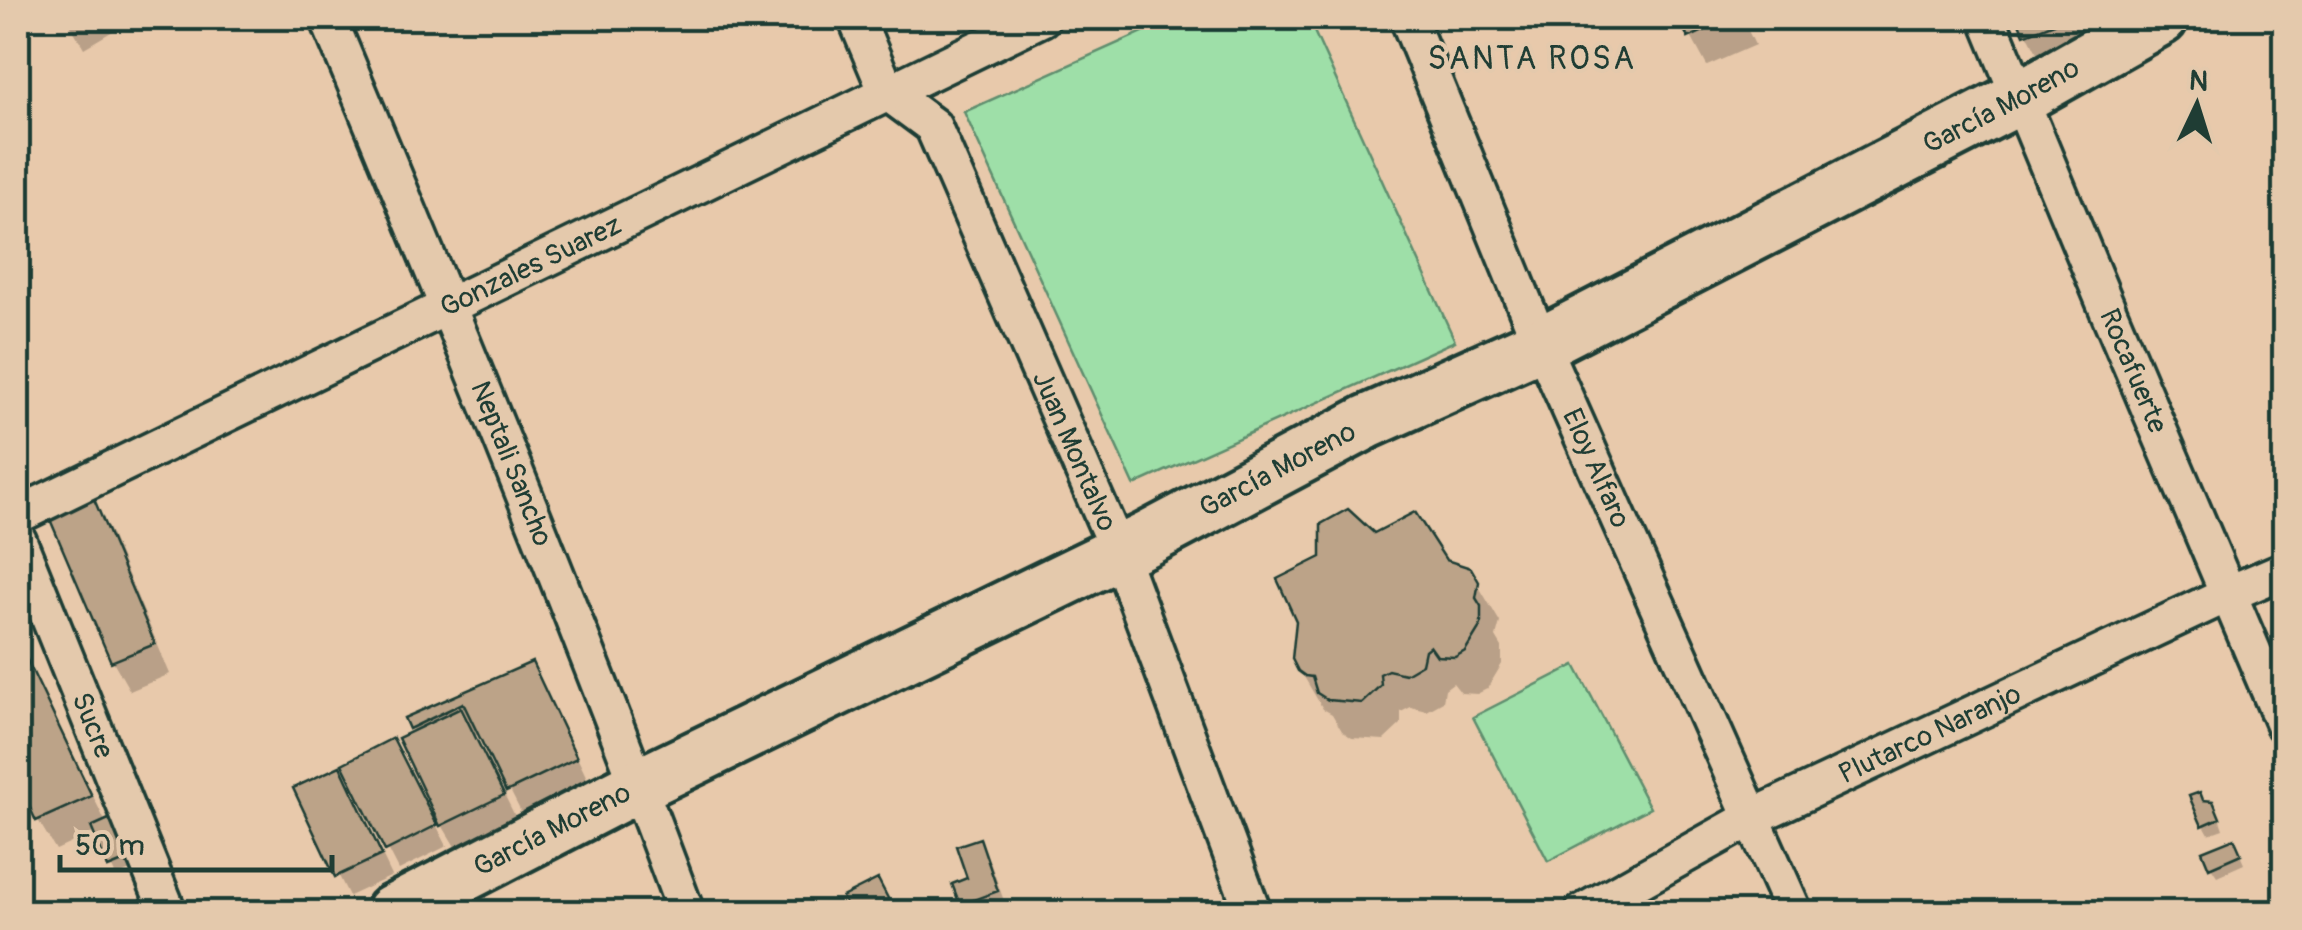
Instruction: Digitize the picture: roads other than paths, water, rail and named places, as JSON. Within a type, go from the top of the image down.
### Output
[{"type":"highway","name":"García Moreno","points":[[392,912],[638,785],[1119,553],[1367,422],[1541,344],[2019,98],[2161,18]]},
{"type":"street","name":"Neptali Sancho","points":[[328,18],[449,305],[686,912]]},
{"type":"street","name":"Juan Montalvo","points":[[856,18],[888,92],[933,126],[1119,553],[1254,912]]},
{"type":"street","name":"Gonzales Suarez","points":[[18,515],[1042,18]]},
{"type":"street","name":"Eloy Alfaro","points":[[1408,18],[1541,344],[1794,912]]},
{"type":"street","name":"Rocafuerte","points":[[1986,18],[2284,725]]},
{"type":"street","name":"Sucre","points":[[18,540],[168,912]]},
{"type":"street","name":"Plutarco Naranjo","points":[[1583,912],[1754,817],[2284,570]]},
{"type":"district","name":"SANTA ROSA","points":[[1532,59]]}]
